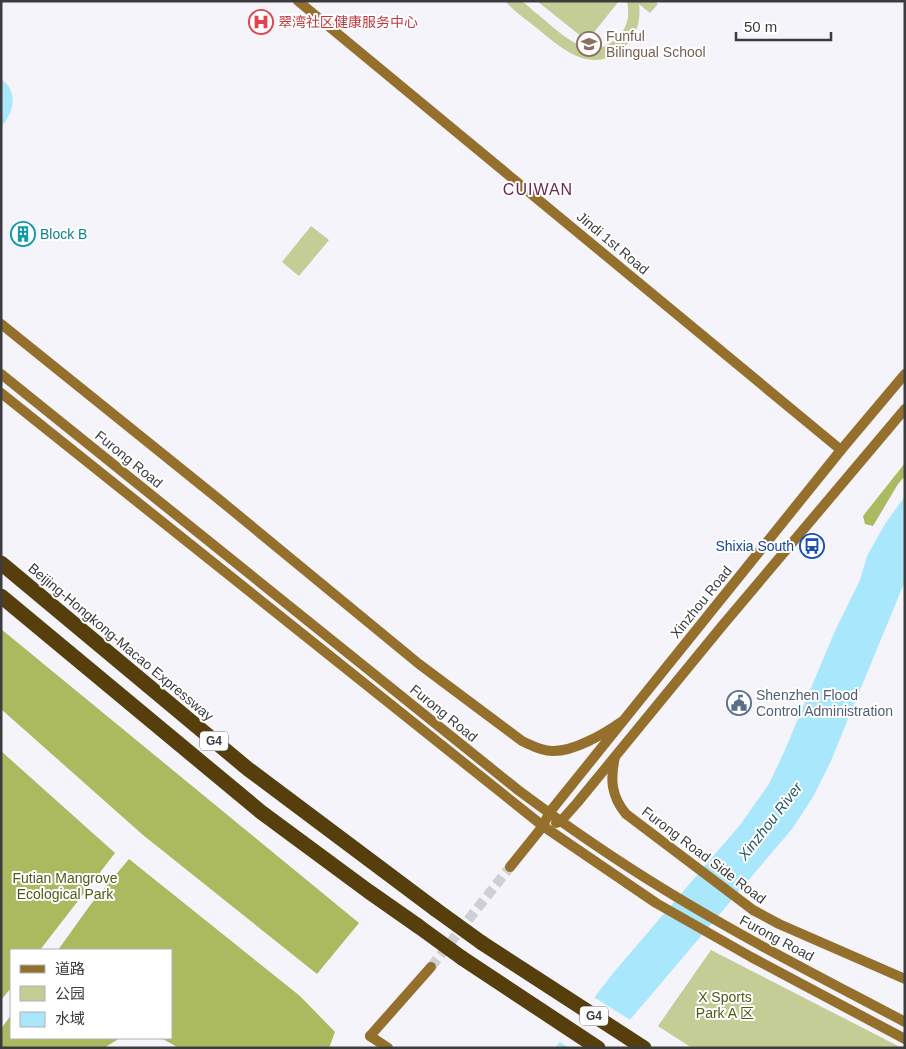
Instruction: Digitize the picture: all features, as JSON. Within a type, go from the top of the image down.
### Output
[{"type":"highway","name":"Beijing-Hongkong-Macao Expressway","points":[[1,563],[248,769],[482,943],[644,1048]]},
{"type":"highway","name":"G4","points":[[1,596],[262,812],[462,958],[598,1048]]},
{"type":"main road","name":"Jindi 1st Road","points":[[298,1],[841,450]]},
{"type":"main road","points":[[1,324],[407,654],[522,741],[551,751],[571,749],[611,730],[622,722]]},
{"type":"main road","name":"Furong Road","points":[[1,374],[549,813],[665,890],[728,928],[905,1022]]},
{"type":"main road","name":"Xinzhou Road","points":[[510,867],[542,826],[549,813],[841,450],[905,374]]},
{"type":"main road","name":"Furong Road","points":[[1,393],[542,826],[656,903],[905,1040]]},
{"type":"main road","points":[[542,826],[561,821],[905,409]]},
{"type":"main road","name":"Furong Road Side Road","points":[[615,756],[611,776],[612,787],[619,806],[626,814],[742,903],[779,924],[905,979]]},
{"type":"main road","points":[[370,1036],[431,967]]},
{"type":"main road","points":[[370,1036],[378,1048]]},
{"type":"main road","points":[[370,1036],[388,1048]]},
{"type":"green space","points":[[505,1],[523,2],[575,43],[585,47],[596,48],[607,45],[618,37],[624,29],[628,11],[627,1],[654,1],[658,4],[650,13],[639,4],[637,27],[629,42],[613,55],[602,59],[590,60],[568,52]]},
{"type":"green space","points":[[537,1],[619,1],[587,41]]},
{"type":"green space","points":[[311,226],[329,240],[299,276],[282,262]]},
{"type":"green space","points":[[905,463],[905,476],[898,484],[873,526],[865,524],[863,516]]},
{"type":"green space","points":[[1,629],[359,923],[317,974],[143,835],[1,709]]},
{"type":"green space","name":"Futian Mangrove Ecological Park","points":[[1,751],[115,853],[41,949],[10,949],[10,989],[1,1000]]},
{"type":"green space","points":[[129,859],[300,996],[335,1032],[329,1048],[179,1048],[163,1039],[172,1039],[172,949],[59,949],[91,904]]},
{"type":"green space","name":"X Sports Park A 区","points":[[711,950],[902,1048],[692,1048],[658,1026]]},
{"type":"green space","points":[[10,1016],[10,1039],[118,1039],[104,1048],[1,1048],[1,1029]]},
{"type":"water","points":[[1,79],[7,84],[13,102],[9,115],[1,127]]},
{"type":"water","name":"Xinzhou River","points":[[905,496],[905,581],[830,763],[813,797],[792,829],[606,1048],[555,1048],[614,972],[740,825],[769,784],[835,631],[860,580],[867,556],[885,524]]},
{"type":"pier","points":[[592,996],[632,1021],[610,1048],[569,1048],[557,1040]]},
{"type":"tunnel","points":[[431,967],[510,867]]},
{"type":"place","name":"翠湾社区健康服务中心","points":[[261,22]]},
{"type":"place","name":"Funful Bilingual School","points":[[589,44]]},
{"type":"place","name":"Block B","points":[[23,234]]},
{"type":"place","name":"Shixia South","points":[[812,546]]},
{"type":"place","name":"Shenzhen Flood Control Administration","points":[[739,703]]},
{"type":"district","name":"CUIWAN","points":[[538,189]]}]
